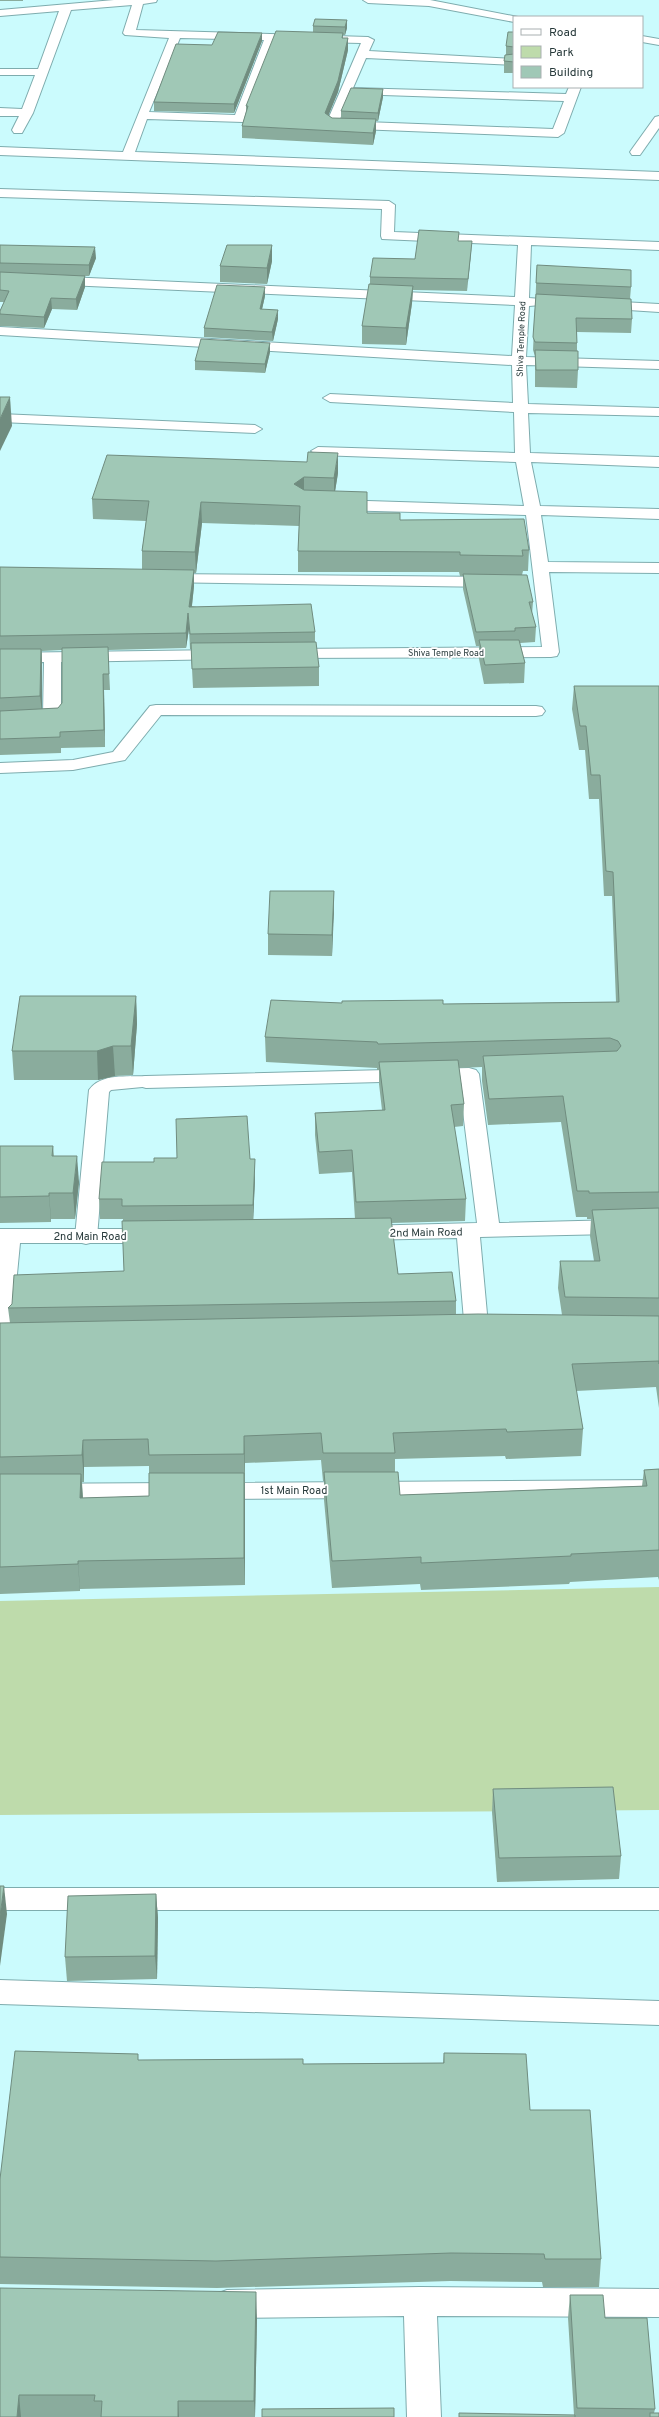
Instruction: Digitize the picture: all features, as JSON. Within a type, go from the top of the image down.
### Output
[{"type":"street","points":[[0,13],[154,0]]},
{"type":"street","points":[[368,0],[429,3],[513,19]]},
{"type":"street","points":[[140,1],[130,33],[368,40],[348,91],[332,124],[558,133],[572,93],[348,91]]},
{"type":"street","points":[[18,130],[27,113],[66,8]]},
{"type":"street","points":[[128,154],[142,115],[176,34]]},
{"type":"street","points":[[142,115],[239,119],[271,37]]},
{"type":"street","points":[[362,54],[513,62]]},
{"type":"street","points":[[0,72],[43,72]]},
{"type":"street","points":[[0,112],[27,113]]},
{"type":"street","points":[[636,152],[659,120]]},
{"type":"street","points":[[0,150],[659,176]]},
{"type":"street","points":[[0,193],[389,205],[387,236],[659,246]]},
{"type":"street","name":"Shiva Temple Road","points":[[274,654],[551,652],[530,579],[533,511],[523,458],[519,408],[519,361],[525,241]]},
{"type":"street","points":[[0,278],[553,303]]},
{"type":"street","points":[[591,305],[659,308]]},
{"type":"street","points":[[0,331],[519,361],[659,365]]},
{"type":"street","points":[[330,398],[519,408],[659,412]]},
{"type":"street","points":[[318,451],[659,462]]},
{"type":"street","points":[[320,504],[659,514]]},
{"type":"street","points":[[144,578],[530,579],[659,568]]},
{"type":"street","points":[[0,658],[53,656],[235,655]]},
{"type":"street","points":[[0,721],[52,719],[53,656]]},
{"type":"street","points":[[0,768],[73,764],[119,756],[156,710],[536,711]]},
{"type":"street","points":[[469,1074],[479,1231],[477,1332]]},
{"type":"street","points":[[146,1082],[492,1074]]},
{"type":"street","name":"2nd Main Road","points":[[341,1233],[659,1226]]},
{"type":"street","name":"2nd Main Road","points":[[5,1236],[174,1235]]},
{"type":"street","points":[[5,1236],[5,1335]]},
{"type":"street","points":[[454,1333],[509,1333]]},
{"type":"street","name":"1st Main Road","points":[[0,1492],[659,1488]]},
{"type":"street","points":[[0,1899],[659,1899]]},
{"type":"street","points":[[0,1992],[659,2014]]},
{"type":"street","points":[[420,2301],[424,2417]]},
{"type":"street","points":[[202,2304],[420,2301],[659,2303]]},
{"type":"lane","points":[[0,418],[255,429]]},
{"type":"lane","points":[[86,1236],[99,1090],[106,1084],[146,1082]]},
{"type":"green space","points":[[659,1587],[659,1810],[0,1815],[0,1601]]},
{"type":"building","points":[[315,19],[347,20],[345,27],[313,26]]},
{"type":"building","points":[[276,31],[343,33],[342,38],[348,38],[338,81],[325,113],[332,118],[376,119],[373,133],[242,126],[248,106],[246,106]]},
{"type":"building","points":[[218,32],[262,33],[234,104],[154,102],[176,44],[212,45]]},
{"type":"building","points":[[508,32],[513,32],[513,47],[506,46]]},
{"type":"building","points":[[513,54],[513,62],[504,61],[505,55]]},
{"type":"building","points":[[351,88],[383,89],[378,113],[341,111]]},
{"type":"building","points":[[419,230],[459,232],[458,241],[472,241],[468,279],[370,277],[373,258],[415,259]]},
{"type":"building","points":[[0,245],[95,247],[89,265],[0,263]]},
{"type":"building","points":[[227,245],[272,245],[267,268],[220,266]]},
{"type":"building","points":[[537,265],[631,270],[631,287],[536,283]]},
{"type":"building","points":[[0,272],[85,276],[76,299],[51,298],[44,317],[0,314],[9,291],[0,290]]},
{"type":"building","points":[[369,284],[413,286],[406,328],[362,326]]},
{"type":"building","points":[[217,285],[265,287],[260,309],[278,310],[272,332],[204,328]]},
{"type":"building","points":[[536,294],[631,299],[632,319],[576,318],[577,343],[535,342],[533,337]]},
{"type":"building","points":[[201,339],[270,343],[265,364],[195,361]]},
{"type":"building","points":[[535,350],[578,351],[578,370],[536,370]]},
{"type":"building","points":[[0,397],[10,397],[0,419]]},
{"type":"building","points":[[308,452],[338,453],[334,478],[304,477],[294,484],[304,490],[367,492],[367,513],[400,513],[400,520],[524,519],[529,550],[522,550],[523,556],[460,555],[460,552],[298,551],[300,506],[201,502],[195,552],[142,551],[149,501],[92,499],[107,455],[307,462]]},
{"type":"building","points":[[0,567],[194,570],[189,607],[311,604],[315,632],[190,634],[188,613],[186,633],[0,636]]},
{"type":"building","points":[[463,574],[527,575],[533,602],[529,602],[536,627],[515,628],[515,631],[476,632]]},
{"type":"building","points":[[479,640],[519,640],[525,663],[485,665]]},
{"type":"building","points":[[316,642],[319,667],[192,669],[191,643]]},
{"type":"building","points":[[108,647],[109,674],[103,674],[104,730],[60,732],[60,737],[0,739],[0,711],[58,708],[62,703],[62,648]]},
{"type":"building","points":[[0,649],[41,649],[40,696],[0,698]]},
{"type":"building","points":[[574,686],[659,686],[659,1192],[589,1193],[589,1191],[577,1191],[563,1096],[489,1099],[483,1056],[617,1051],[621,1046],[618,1041],[610,1038],[378,1044],[377,1042],[265,1037],[271,1000],[342,1003],[342,1001],[443,1000],[443,1004],[619,1002],[613,872],[606,871],[600,775],[591,775],[586,726],[580,726]]},
{"type":"building","points":[[270,891],[334,891],[332,935],[268,934]]},
{"type":"building","points":[[20,996],[136,996],[131,1046],[113,1046],[97,1051],[12,1051]]},
{"type":"building","points":[[458,1060],[464,1104],[451,1105],[466,1199],[356,1202],[352,1150],[319,1152],[315,1113],[385,1110],[379,1062]]},
{"type":"building","points":[[247,1116],[250,1159],[255,1159],[253,1205],[122,1206],[122,1199],[99,1199],[102,1162],[154,1162],[154,1158],[177,1158],[176,1119]]},
{"type":"building","points":[[0,1146],[53,1146],[52,1156],[77,1156],[73,1193],[49,1193],[49,1196],[0,1197]]},
{"type":"building","points":[[659,1208],[659,1298],[565,1297],[560,1261],[600,1261],[592,1210]]},
{"type":"building","points":[[391,1218],[398,1274],[452,1272],[456,1301],[8,1308],[12,1304],[14,1275],[124,1271],[122,1221]]},
{"type":"building","points":[[478,1314],[659,1316],[659,1361],[572,1364],[583,1429],[507,1432],[506,1429],[393,1433],[395,1453],[323,1453],[321,1433],[244,1436],[244,1454],[149,1455],[148,1439],[83,1440],[82,1455],[0,1457],[0,1323]]},
{"type":"building","points":[[659,1469],[659,1550],[421,1563],[421,1557],[332,1561],[324,1472],[398,1472],[400,1495],[647,1486],[644,1470]]},
{"type":"building","points":[[149,1473],[244,1473],[244,1558],[78,1561],[78,1564],[0,1567],[0,1474],[81,1474],[80,1498],[149,1496]]},
{"type":"building","points":[[613,1787],[621,1856],[499,1858],[493,1789]]},
{"type":"building","points":[[0,1886],[4,1886],[0,1916]]},
{"type":"building","points":[[156,1894],[155,1956],[65,1957],[68,1896]]},
{"type":"building","points":[[15,2051],[138,2054],[138,2060],[303,2059],[303,2064],[444,2063],[444,2053],[526,2054],[530,2110],[590,2110],[601,2259],[545,2259],[544,2254],[451,2253],[216,2261],[0,2257],[0,2179]]},
{"type":"building","points":[[0,2288],[256,2292],[254,2401],[178,2401],[178,2417],[101,2417],[102,2401],[94,2401],[95,2395],[19,2395],[17,2417],[0,2417]]},
{"type":"building","points":[[570,2295],[603,2295],[605,2318],[647,2318],[655,2409],[577,2408]]},
{"type":"building","points":[[394,2408],[394,2417],[262,2417],[262,2409]]},
{"type":"building","points":[[459,2413],[575,2415],[575,2417],[459,2417]]},
{"type":"building","points":[[650,2413],[659,2413],[659,2417],[650,2417]]}]
